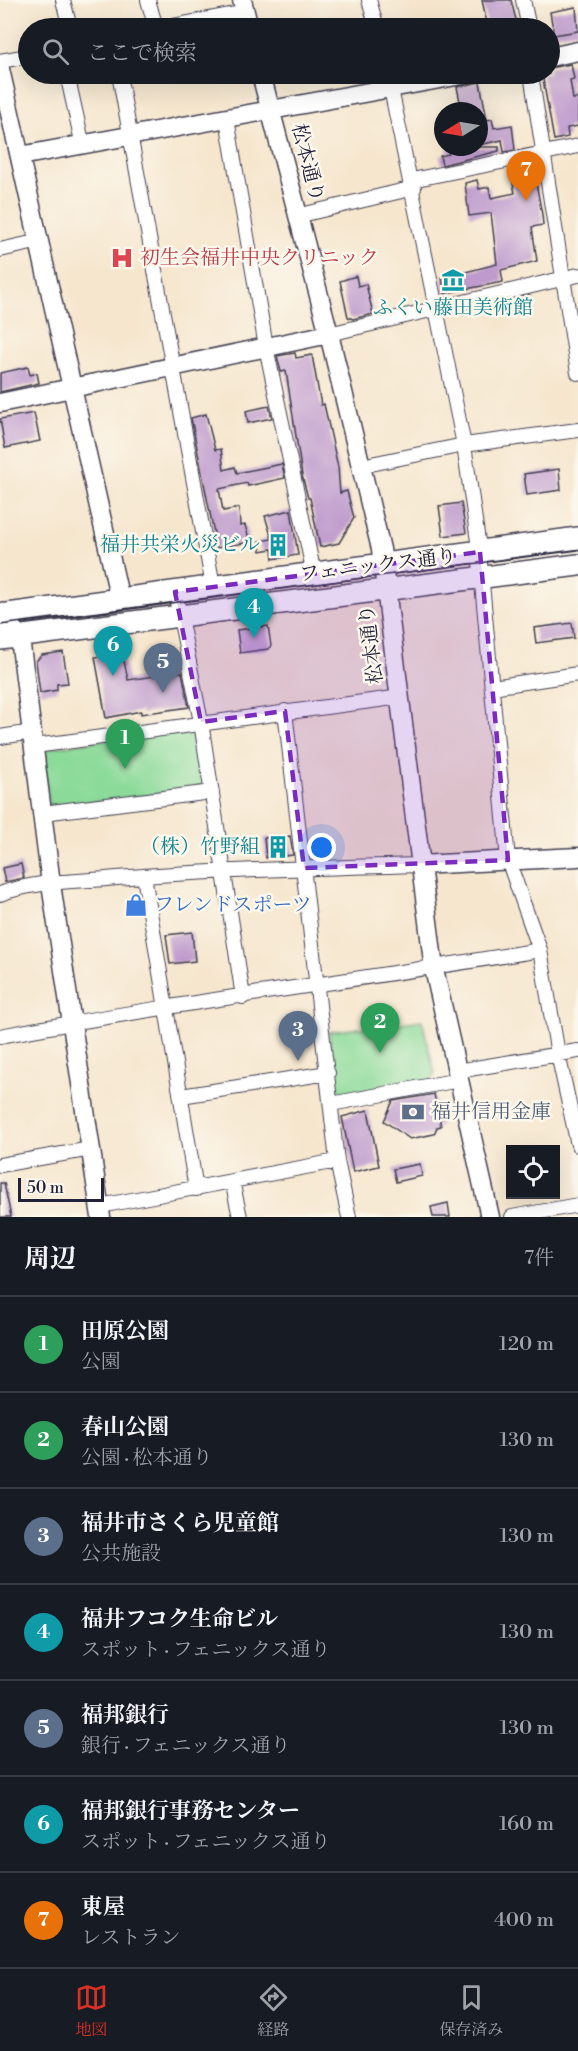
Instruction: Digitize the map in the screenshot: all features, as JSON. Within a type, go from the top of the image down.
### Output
[{"type":"main road","name":"フェニックス通り","points":[[0,614],[578,538]]},
{"type":"main road","name":"フェニックス通り","points":[[10,638],[578,566]]},
{"type":"street","points":[[63,0],[68,18]]},
{"type":"street","points":[[148,0],[153,18]]},
{"type":"street","points":[[369,0],[374,18]]},
{"type":"street","points":[[523,0],[527,18]]},
{"type":"street","points":[[217,18],[245,13]]},
{"type":"street","points":[[560,55],[578,51]]},
{"type":"street","points":[[0,61],[18,58]]},
{"type":"street","points":[[0,69],[120,600]]},
{"type":"street","points":[[69,84],[82,146]]},
{"type":"street","points":[[120,84],[213,586]]},
{"type":"street","name":"松本通り","points":[[263,84],[329,334],[384,565],[419,866],[434,969],[490,1217]]},
{"type":"street","points":[[20,156],[270,111],[378,84]]},
{"type":"street","points":[[391,84],[413,184],[464,446],[480,552],[508,860],[540,950],[558,1054],[578,1145]]},
{"type":"street","points":[[533,84],[578,373]]},
{"type":"street","points":[[227,119],[266,348],[314,574]]},
{"type":"street","points":[[297,216],[413,184],[578,146]]},
{"type":"street","points":[[0,250],[40,242]]},
{"type":"street","points":[[0,403],[266,348],[578,275]]},
{"type":"street","points":[[361,466],[464,446],[578,430]]},
{"type":"street","points":[[175,592],[201,722],[226,871],[243,997]]},
{"type":"street","points":[[0,614],[10,638],[34,739],[51,884],[100,1211],[232,1181],[337,1161]]},
{"type":"street","points":[[492,687],[578,674]]},
{"type":"street","points":[[0,737],[34,739],[201,722],[401,697]]},
{"type":"street","points":[[285,711],[337,1161],[349,1217]]},
{"type":"street","points":[[44,813],[212,792]]},
{"type":"street","points":[[0,894],[24,886],[144,876],[304,868],[419,866],[578,857]]},
{"type":"street","points":[[144,876],[196,1189]]},
{"type":"street","points":[[0,1036],[71,1022],[434,969],[540,950]]},
{"type":"street","points":[[331,1104],[578,1051]]},
{"type":"street","points":[[182,1096],[328,1073]]},
{"type":"street","points":[[0,1165],[91,1149]]},
{"type":"street","points":[[232,1181],[240,1217]]},
{"type":"street","points":[[512,1217],[578,1205]]},
{"type":"highlighted area","points":[[480,552],[508,860],[304,868],[285,711],[201,722],[175,592]]},
{"type":"green space","points":[[198,726],[209,789],[49,807],[42,749]]},
{"type":"green space","points":[[422,1020],[435,1074],[430,1081],[336,1096],[329,1032]]},
{"type":"building","points":[[482,0],[511,0],[516,18],[486,18]]},
{"type":"building","points":[[576,7],[578,31],[560,34],[560,18],[551,18],[550,12]]},
{"type":"building","points":[[571,64],[574,79],[570,80],[573,99],[578,98],[578,126],[567,128],[568,137],[554,140],[544,84],[560,84],[560,66]]},
{"type":"building","points":[[480,84],[484,102],[460,102],[457,87]]},
{"type":"building","points":[[492,119],[494,128],[512,125],[515,150],[504,152],[502,140],[488,143],[488,120]]},
{"type":"building","points":[[488,147],[499,147],[499,151],[488,154]]},
{"type":"building","points":[[440,156],[479,156],[442,165]]},
{"type":"building","points":[[522,168],[524,180],[535,178],[542,214],[543,225],[532,227],[537,261],[501,270],[503,282],[445,293],[442,278],[497,264],[491,213],[469,216],[465,183],[477,180],[479,189],[489,187],[491,198],[515,193],[510,170]]},
{"type":"building","points":[[356,276],[358,286],[366,284],[373,314],[353,319],[348,317],[340,281]]},
{"type":"building","points":[[295,353],[296,358],[312,355],[321,405],[324,404],[338,467],[340,493],[347,491],[354,518],[339,543],[320,547],[310,498],[308,498],[302,475],[286,371],[281,372],[277,356]]},
{"type":"building","points":[[28,367],[30,375],[37,373],[39,383],[0,392],[0,373]]},
{"type":"building","points":[[269,406],[272,418],[248,423],[246,411]]},
{"type":"building","points":[[34,413],[40,441],[5,448],[0,419]]},
{"type":"building","points":[[206,414],[215,450],[221,449],[224,470],[235,467],[237,473],[282,464],[285,478],[248,486],[247,483],[219,489],[223,511],[239,508],[240,526],[245,525],[250,542],[217,548],[191,418]]},
{"type":"building","points":[[559,469],[561,490],[527,495],[524,474]]},
{"type":"building","points":[[461,503],[466,533],[443,536],[439,506]]},
{"type":"building","points":[[291,510],[298,555],[273,559],[272,549],[261,551],[259,541],[272,539],[265,516]]},
{"type":"building","points":[[572,623],[574,638],[536,643],[534,628]]},
{"type":"building","points":[[268,626],[271,646],[268,649],[240,653],[237,630]]},
{"type":"building","points":[[63,652],[68,683],[57,684],[57,690],[40,693],[36,661],[42,655]]},
{"type":"building","points":[[122,652],[128,680],[182,672],[189,707],[141,714],[141,711],[106,718],[95,657]]},
{"type":"building","name":"（株）竹野組","points":[[290,836],[293,855],[266,858],[264,838]]},
{"type":"building","points":[[21,864],[24,878],[5,882],[2,868]]},
{"type":"building","points":[[192,932],[195,961],[170,964],[166,935]]},
{"type":"building","name":"福井信用金庫","points":[[434,1094],[441,1126],[437,1127],[434,1134],[410,1139],[384,1121],[393,1101]]},
{"type":"building","points":[[368,1110],[379,1166],[353,1172],[342,1117]]},
{"type":"building","points":[[420,1164],[422,1176],[396,1182],[393,1169]]},
{"type":"building","points":[[0,1183],[4,1183],[11,1217],[0,1217]]},
{"type":"building","points":[[448,1203],[450,1217],[433,1217],[431,1207]]},
{"type":"tram line","points":[[0,625],[578,550]]},
{"type":"place","name":"東屋","points":[[526,201]]},
{"type":"place","name":"初生会福井中央クリニック","points":[[122,258]]},
{"type":"place","name":"ふくい藤田美術館","points":[[453,280]]},
{"type":"place","name":"福井共栄火災ビル","points":[[278,545]]},
{"type":"place","name":"福井フコク生命ビル","points":[[254,638]]},
{"type":"place","name":"福邦銀行事務センター","points":[[113,676]]},
{"type":"place","name":"福邦銀行","points":[[163,693]]},
{"type":"place","name":"田原公園","points":[[125,769]]},
{"type":"place","name":"（株）竹野組","points":[[278,847]]},
{"type":"place","name":"フレンドスポーツ","points":[[136,905]]},
{"type":"place","name":"春山公園","points":[[380,1053]]},
{"type":"place","name":"福井市さくら児童館","points":[[298,1061]]},
{"type":"place","name":"福井信用金庫","points":[[413,1112]]}]
